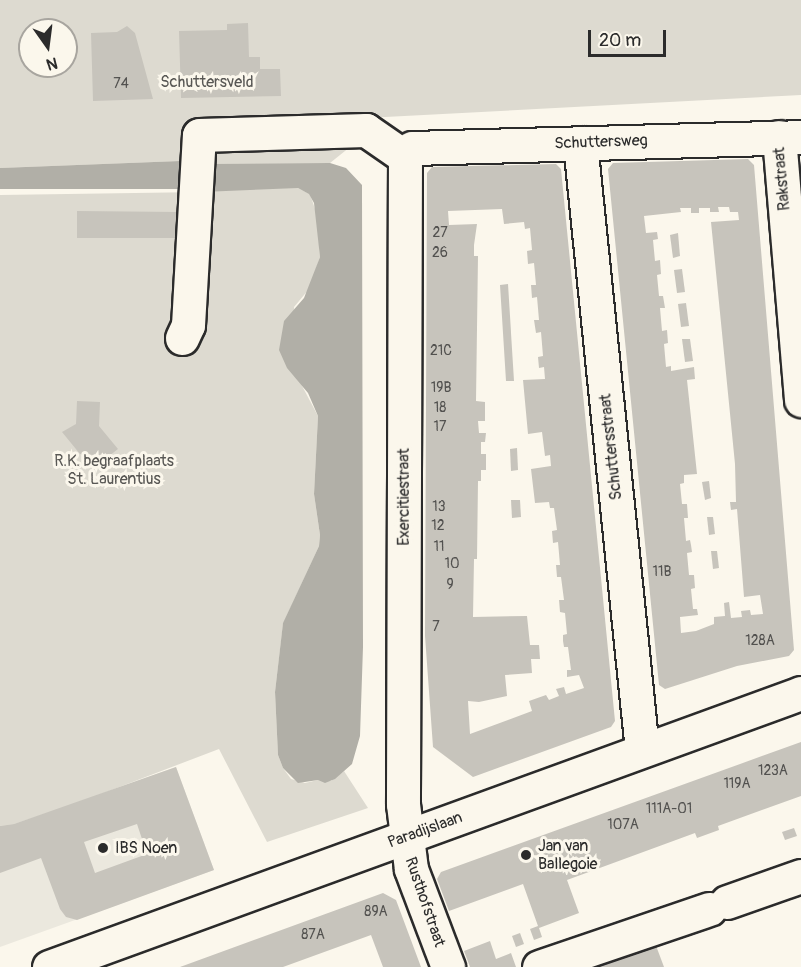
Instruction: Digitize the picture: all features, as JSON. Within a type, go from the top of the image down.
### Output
[{"type":"street","points":[[182,338],[188,325],[199,135],[366,130],[405,157]]},
{"type":"street","name":"Schuttersweg","points":[[405,157],[412,148],[790,137]]},
{"type":"street","name":"Rakstraat","points":[[790,137],[801,400]]},
{"type":"street","name":"Schuttersstraat","points":[[580,143],[642,750]]},
{"type":"street","name":"Exercitiestraat","points":[[405,157],[403,804],[405,837]]},
{"type":"street","name":"Paradijslaan","points":[[49,967],[801,693]]},
{"type":"street","name":"Rusthofstraat","points":[[405,837],[411,869],[448,967]]},
{"type":"street","points":[[539,967],[801,876]]},
{"type":"shaded area","points":[[180,161],[203,164],[330,163],[346,168],[362,185],[363,647],[360,736],[352,764],[335,779],[325,783],[318,780],[298,783],[283,768],[278,755],[275,692],[283,623],[319,546],[320,535],[314,494],[318,416],[308,393],[287,368],[279,350],[284,321],[304,298],[320,257],[314,203],[309,194],[298,188],[202,192],[185,189],[0,189],[0,168]]},
{"type":"shaded area","name":"IBS Noen","points":[[176,767],[214,870],[0,947],[0,826],[80,802]]},
{"type":"green space","name":"Schuttersveld","points":[[0,0],[801,0],[801,95],[366,118],[360,139],[330,163],[203,164],[180,161],[0,168]]},
{"type":"green space","name":"R.K. begraafplaats St. Laurentius","points":[[273,187],[298,188],[310,194],[317,215],[320,257],[309,289],[294,307],[300,382],[318,416],[314,494],[320,535],[319,546],[283,624],[275,692],[278,755],[291,779],[305,783],[318,780],[331,781],[344,771],[368,808],[267,842],[219,749],[80,802],[14,824],[0,826],[0,195],[202,192]]},
{"type":"building","points":[[248,23],[249,57],[260,57],[260,69],[280,69],[281,96],[181,98],[179,31],[227,30],[227,24]]},
{"type":"building","points":[[127,26],[135,33],[153,99],[93,101],[91,33],[117,32]]},
{"type":"building","points":[[748,159],[754,165],[794,650],[789,656],[737,666],[665,689],[659,685],[608,169],[613,163]],"holes":[[[718,207],[729,207],[730,212],[738,212],[739,220],[711,222],[735,464],[736,502],[730,502],[731,510],[737,509],[744,597],[760,595],[763,614],[751,615],[750,610],[741,611],[742,617],[731,618],[729,602],[724,603],[725,616],[714,617],[714,624],[696,631],[681,633],[680,617],[698,615],[697,609],[693,609],[691,589],[695,588],[694,575],[689,575],[687,553],[692,552],[690,540],[686,541],[684,518],[688,518],[687,504],[682,504],[680,484],[684,483],[684,475],[697,474],[687,380],[695,379],[694,367],[671,371],[671,366],[666,367],[664,344],[668,343],[667,330],[662,331],[660,308],[665,308],[663,296],[659,296],[657,275],[661,274],[660,260],[655,261],[653,240],[658,239],[657,232],[646,233],[644,216],[681,212],[680,208],[691,208],[691,213],[699,213],[699,208],[710,208],[710,212],[719,212]]]},
{"type":"building","points":[[556,164],[561,169],[615,721],[611,727],[473,777],[433,747],[425,636],[427,173],[432,167]],"holes":[[[502,209],[504,224],[524,222],[525,229],[530,228],[532,250],[527,251],[528,264],[534,263],[536,285],[531,285],[532,298],[537,297],[539,320],[534,320],[536,333],[541,332],[543,356],[538,357],[539,368],[544,367],[545,379],[523,380],[528,434],[542,432],[545,456],[550,455],[551,466],[531,469],[535,503],[549,502],[550,508],[554,508],[557,530],[552,531],[553,543],[558,542],[560,565],[556,565],[557,577],[561,577],[564,600],[559,600],[560,612],[565,613],[567,634],[563,635],[563,641],[564,647],[568,647],[571,670],[567,670],[567,677],[579,675],[584,688],[566,694],[564,687],[556,689],[559,696],[549,700],[546,695],[529,701],[532,711],[470,734],[468,701],[479,702],[507,696],[505,675],[532,673],[531,659],[540,659],[539,645],[530,645],[527,616],[473,617],[474,559],[477,559],[478,481],[481,481],[481,470],[486,470],[486,454],[481,454],[481,442],[485,442],[486,433],[479,433],[478,421],[485,421],[485,402],[476,401],[478,256],[474,256],[474,245],[477,224],[449,225],[448,211]]]},
{"type":"building","points":[[77,211],[178,212],[178,238],[77,238]]},
{"type":"building","points":[[678,233],[680,256],[673,258],[670,235]]},
{"type":"building","points":[[682,269],[685,292],[677,293],[674,270]]},
{"type":"building","points":[[508,284],[514,381],[506,381],[500,285]]},
{"type":"building","points":[[686,303],[689,326],[681,327],[678,304]]},
{"type":"building","points":[[682,339],[690,339],[693,361],[685,362]]},
{"type":"building","points":[[77,401],[100,402],[99,426],[118,449],[109,456],[80,454],[62,432],[76,424]]},
{"type":"building","points":[[517,448],[518,470],[511,471],[510,449]]},
{"type":"building","points":[[709,481],[711,498],[705,500],[702,482]]},
{"type":"building","points":[[511,500],[520,500],[521,517],[512,518]]},
{"type":"building","points":[[707,517],[713,517],[715,534],[709,535]]},
{"type":"building","points":[[711,551],[717,551],[719,568],[713,569]]},
{"type":"building","points":[[801,742],[801,796],[718,826],[719,830],[697,838],[695,833],[567,880],[579,913],[539,928],[542,937],[534,940],[530,929],[538,926],[523,884],[449,911],[437,879],[441,872]]},
{"type":"building","name":"IBS Noen","points":[[176,767],[214,870],[77,920],[66,917],[60,909],[41,858],[0,873],[0,826],[14,824]],"holes":[[[137,824],[147,854],[95,873],[84,842]]]},
{"type":"building","points":[[794,828],[797,836],[785,840],[782,832]]},
{"type":"building","points":[[383,893],[396,900],[421,967],[383,967],[371,935],[283,967],[180,967]]},
{"type":"building","points":[[520,933],[524,944],[516,947],[512,936]]},
{"type":"building","points":[[490,941],[496,959],[511,953],[516,967],[470,967],[464,951]]},
{"type":"building","points":[[655,943],[664,967],[588,967]]},
{"type":"place","name":"IBS Noen","points":[[103,848]]},
{"type":"place","name":"Jan van Ballegoie","points":[[526,855]]}]
